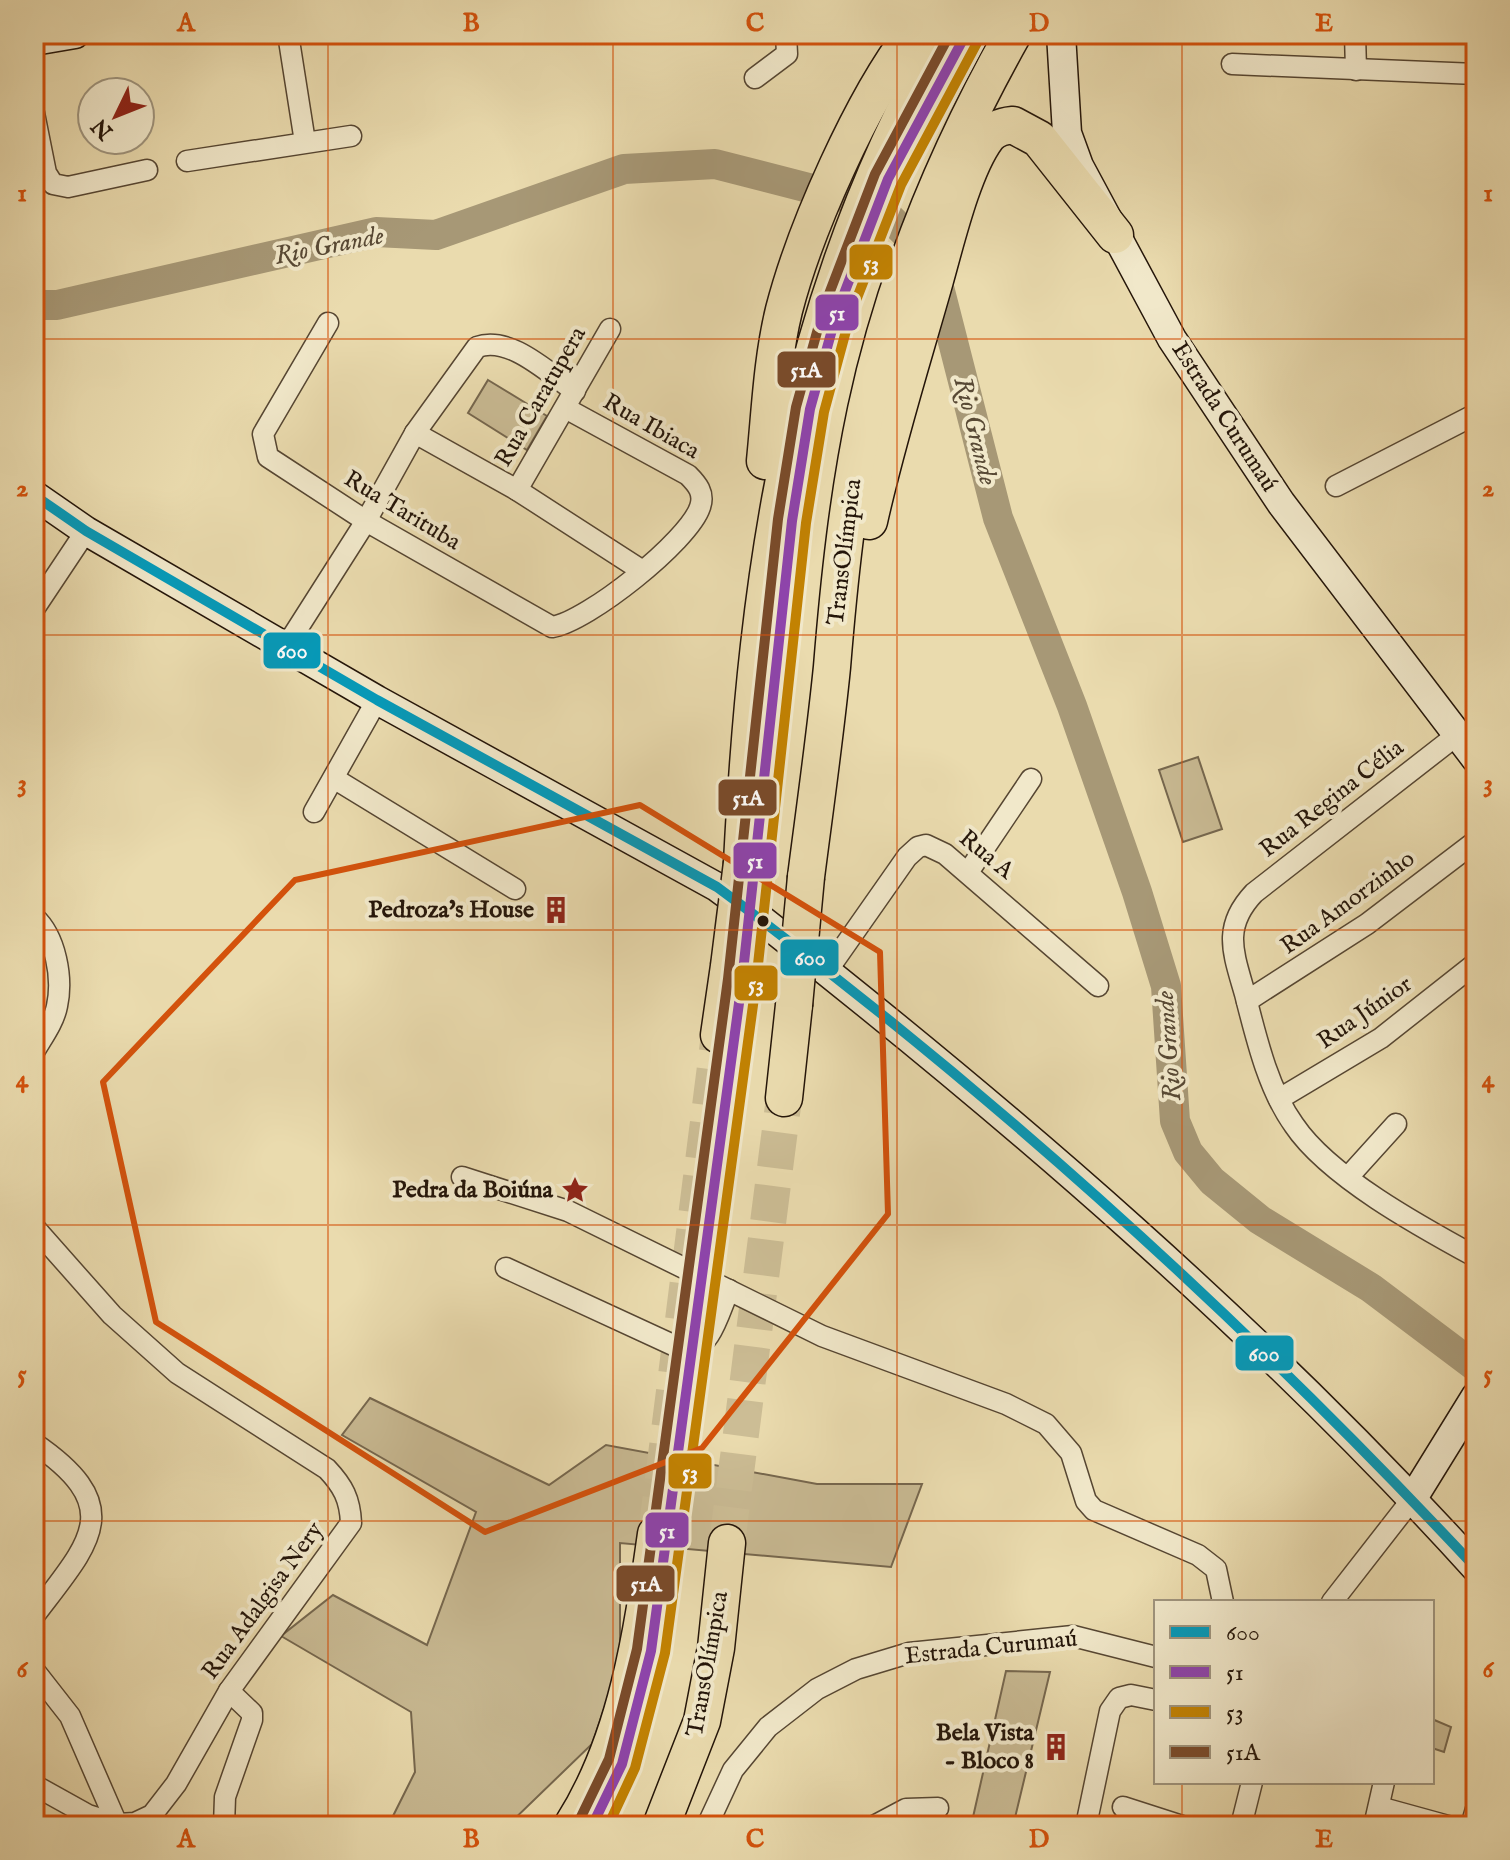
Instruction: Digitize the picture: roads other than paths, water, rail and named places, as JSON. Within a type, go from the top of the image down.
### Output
[{"type":"highway","points":[[746,790],[740,743],[775,359],[784,310],[818,214],[855,134],[913,34]]},
{"type":"highway","points":[[719,1035],[742,863],[764,593],[785,467],[817,335],[850,235],[917,85],[946,34]]},
{"type":"highway","name":"TransOlímpica","points":[[784,1098],[806,877],[832,668],[837,597],[866,410],[904,273],[936,228],[962,132],[1013,34]]},
{"type":"highway","points":[[832,668],[852,625],[869,520],[898,402],[930,300],[936,228],[982,145],[993,131],[1013,125],[1039,139],[1115,235]]},
{"type":"highway","points":[[572,1826],[593,1794],[615,1734],[646,1605],[656,1534]]},
{"type":"highway","name":"TransOlímpica","points":[[661,1826],[702,1721],[716,1648],[727,1543]]},
{"type":"street","points":[[34,41],[75,34]]},
{"type":"street","points":[[288,34],[305,142]]},
{"type":"street","points":[[755,78],[787,54],[786,34]]},
{"type":"street","name":"Estrada Curumaú","points":[[1061,34],[1067,133],[1079,166],[1172,339],[1243,449],[1476,759]]},
{"type":"street","points":[[1355,34],[1356,70]]},
{"type":"street","points":[[1232,64],[1476,74]]},
{"type":"street","points":[[34,113],[46,173],[53,184],[68,187],[147,170]]},
{"type":"street","points":[[187,161],[351,136]]},
{"type":"street","name":"Rua Tarituba","points":[[328,323],[273,412],[263,434],[263,447],[268,457],[281,468],[366,521],[552,627],[566,625],[584,615],[678,538]]},
{"type":"street","name":"Rua Caratupera","points":[[517,490],[610,329]]},
{"type":"street","name":"Rua Ibiaca","points":[[415,433],[477,347],[495,342],[511,349],[571,400],[688,475],[701,492],[701,505],[678,538]]},
{"type":"street","points":[[1336,486],[1476,414]]},
{"type":"street","points":[[287,645],[366,521],[415,433],[517,490],[641,570]]},
{"type":"street","points":[[34,495],[86,531],[377,700],[717,887],[827,971],[1079,1183],[1252,1338],[1413,1498],[1476,1568]]},
{"type":"street","points":[[34,609],[86,531]]},
{"type":"street","points":[[314,812],[377,700]]},
{"type":"street","name":"Rua Regina Célia","points":[[1247,1001],[1232,934],[1234,919],[1242,906],[1351,815],[1457,735]]},
{"type":"street","points":[[335,779],[515,889]]},
{"type":"street","points":[[969,871],[1031,779]]},
{"type":"street","name":"Rua Amorzinho","points":[[1247,1001],[1367,924],[1476,841]]},
{"type":"street","name":"Rua A","points":[[827,971],[907,857],[918,847],[933,846],[969,871],[1098,986]]},
{"type":"street","points":[[34,917],[53,945],[59,984],[57,1008],[34,1052]]},
{"type":"street","name":"Rua Júnior","points":[[1279,1099],[1381,1038],[1476,963]]},
{"type":"street","points":[[1247,1001],[1279,1099],[1312,1147],[1381,1201],[1476,1257]]},
{"type":"street","points":[[1349,1176],[1396,1124]]},
{"type":"street","points":[[462,1177],[579,1216],[822,1336],[1006,1404],[1046,1424],[1071,1453],[1082,1493],[1094,1510],[1198,1555],[1216,1569],[1223,1600]]},
{"type":"street","name":"Rua Adalgisa Nery","points":[[34,1227],[112,1315],[177,1373],[327,1469],[341,1484],[350,1502],[351,1523],[229,1691],[176,1784],[152,1815],[135,1823],[117,1824]]},
{"type":"street","points":[[506,1268],[686,1351],[698,1349],[705,1342],[729,1290]]},
{"type":"street","points":[[1334,1600],[1413,1498],[1475,1398]]},
{"type":"street","points":[[34,1443],[81,1484],[93,1524],[87,1544],[34,1616]]},
{"type":"street","name":"Estrada Curumaú","points":[[707,1826],[733,1770],[768,1727],[817,1689],[856,1669],[909,1653],[1073,1636],[1154,1656]]},
{"type":"street","points":[[34,1670],[70,1716],[117,1824]]},
{"type":"street","points":[[224,1826],[225,1797],[252,1720],[252,1713],[229,1691]]},
{"type":"street","points":[[1088,1816],[1110,1711],[1119,1698],[1131,1695],[1154,1700]]},
{"type":"street","points":[[1241,1826],[1252,1784]]},
{"type":"street","points":[[1384,1784],[1377,1816],[1448,1826]]},
{"type":"street","points":[[34,1785],[88,1815],[117,1824]]},
{"type":"street","points":[[1123,1807],[1182,1826]]},
{"type":"street","points":[[874,1826],[906,1809],[938,1808]]},
{"type":"street","points":[[1471,1826],[1476,1809]]},
{"type":"waterway","name":"Rio Grande","points":[[34,305],[57,305],[376,232],[436,235],[624,169],[715,164],[859,201],[886,214],[910,238],[940,291],[998,518],[1072,706],[1137,892],[1166,986],[1175,1121],[1188,1152],[1212,1181],[1260,1220],[1371,1288],[1476,1367]]},
{"type":"tunnel","points":[[656,1534],[719,1035]]},
{"type":"tunnel","points":[[727,1543],[784,1098]]},
{"type":"place","name":"Pedroza's House","points":[[556,910]]},
{"type":"place","name":"Pedra da Boiúna","points":[[575,1190]]},
{"type":"place","name":"Bela Vista - Bloco 8","points":[[1056,1747]]}]
